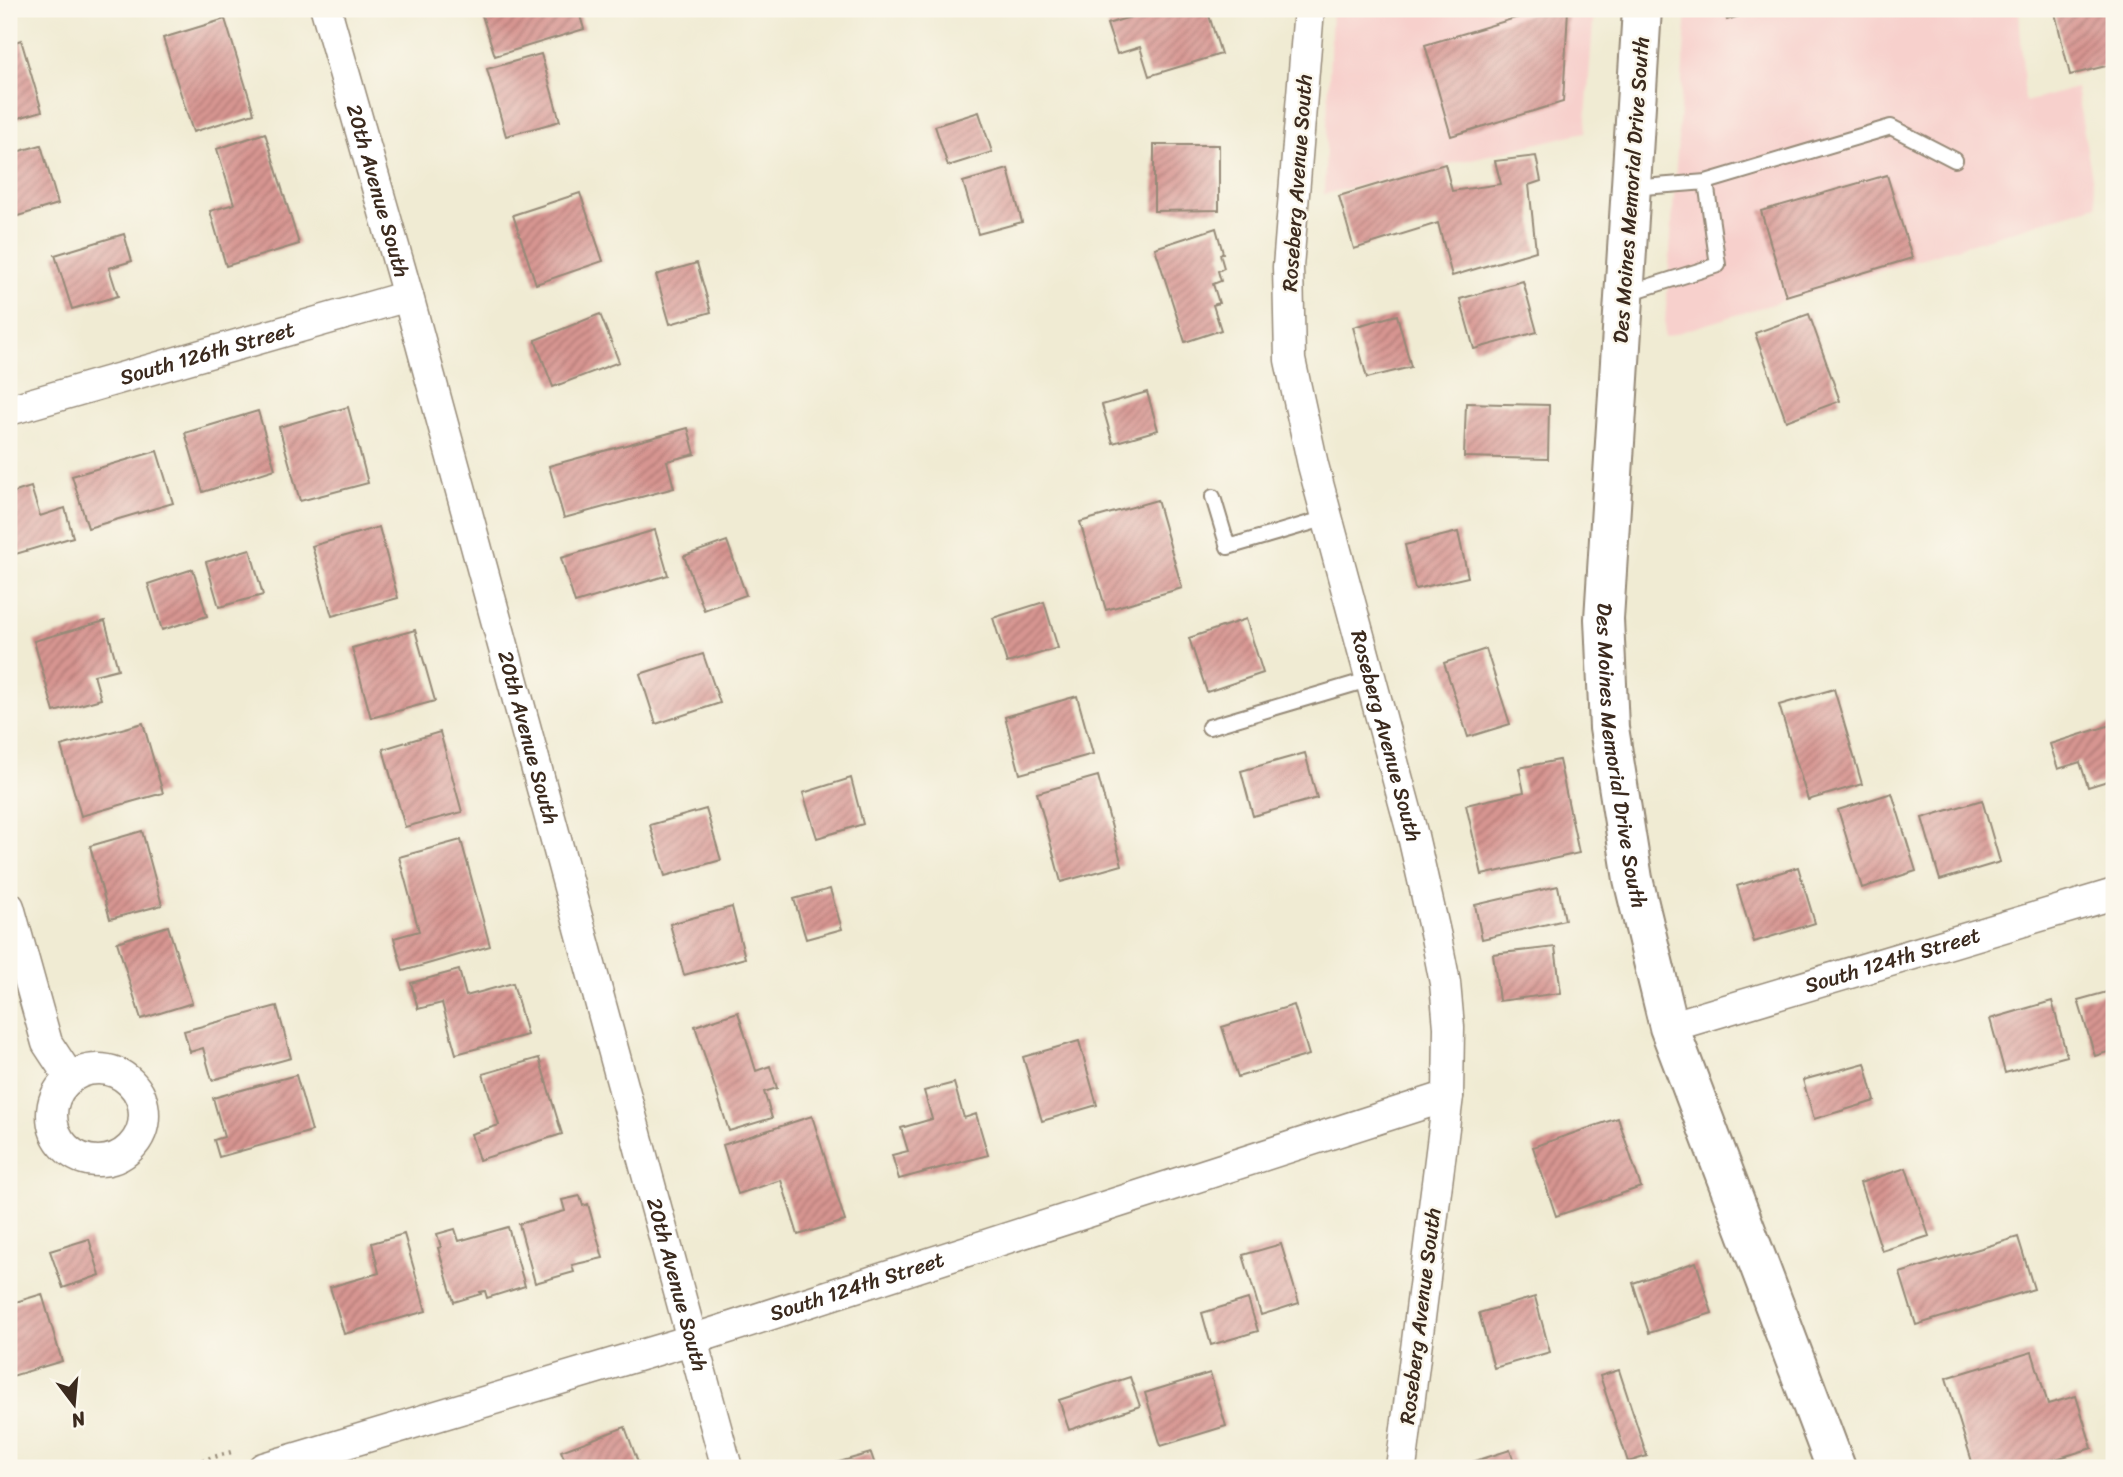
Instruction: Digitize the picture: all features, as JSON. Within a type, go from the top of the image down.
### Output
[{"type":"main road","name":"Des Moines Memorial Drive South","points":[[1642,9],[1604,619],[1609,728],[1633,879],[1669,1027],[1836,1468]]},
{"type":"street","name":"20th Avenue South","points":[[326,9],[408,296],[727,1468]]},
{"type":"street","name":"Roseberg Avenue South","points":[[1309,9],[1287,267],[1290,360],[1327,518],[1413,836],[1445,983],[1449,1027],[1448,1096],[1401,1468]]},
{"type":"street","name":"South 126th Street","points":[[9,410],[408,296]]},
{"type":"street","name":"South 124th Street","points":[[1669,1027],[2114,894]]},
{"type":"street","points":[[9,907],[47,1042],[70,1078]]},
{"type":"street","name":"South 124th Street","points":[[263,1468],[691,1340],[1448,1096]]},
{"type":"lane","points":[[1631,188],[1706,182],[1891,127],[1955,160]]},
{"type":"lane","points":[[1624,295],[1718,265],[1706,182]]},
{"type":"lane","points":[[1213,497],[1228,547],[1327,518]]},
{"type":"lane","points":[[1209,727],[1371,679]]},
{"type":"shaded area","points":[[1332,9],[1594,9],[1585,132],[1324,194]]},
{"type":"shaded area","points":[[1687,9],[2019,9],[2025,102],[2076,88],[2097,205],[1664,337]]},
{"type":"building","points":[[9,9],[16,26],[9,29]]},
{"type":"building","points":[[480,9],[578,9],[584,29],[495,56]]},
{"type":"building","points":[[1157,9],[1207,9],[1221,54],[1149,76],[1140,47],[1117,54],[1107,24]]},
{"type":"building","points":[[1546,9],[1568,9],[1563,102],[1451,136],[1425,45]]},
{"type":"building","points":[[1724,9],[1761,9],[1727,20]]},
{"type":"building","points":[[2054,9],[2114,9],[2114,64],[2070,75]]},
{"type":"building","points":[[225,19],[254,113],[193,132],[163,38]]},
{"type":"building","points":[[21,40],[42,111],[9,121],[9,44]]},
{"type":"building","points":[[541,54],[560,121],[506,136],[487,69]]},
{"type":"building","points":[[979,112],[992,152],[948,166],[935,126]]},
{"type":"building","points":[[265,133],[299,244],[226,266],[210,211],[234,204],[217,149]]},
{"type":"building","points":[[41,145],[58,204],[11,218],[9,154]]},
{"type":"building","points":[[1154,145],[1219,145],[1219,210],[1154,211]]},
{"type":"building","points":[[1536,156],[1541,181],[1529,185],[1536,251],[1452,276],[1438,223],[1354,249],[1339,196],[1445,164],[1452,191],[1501,184],[1495,161]]},
{"type":"building","points":[[1008,169],[1022,222],[978,234],[963,182]]},
{"type":"building","points":[[1887,175],[1912,258],[1786,296],[1761,211]]},
{"type":"building","points":[[580,193],[603,261],[536,284],[513,215]]},
{"type":"building","points":[[1216,228],[1224,268],[1218,271],[1221,281],[1213,284],[1219,303],[1213,305],[1221,330],[1185,342],[1155,248]]},
{"type":"building","points":[[124,234],[132,261],[109,268],[118,296],[72,309],[55,255]]},
{"type":"building","points":[[697,263],[711,312],[670,324],[656,275]]},
{"type":"building","points":[[1523,281],[1537,332],[1474,349],[1460,299]]},
{"type":"building","points":[[600,314],[619,362],[553,387],[535,340]]},
{"type":"building","points":[[1809,314],[1840,401],[1786,421],[1755,333]]},
{"type":"building","points":[[1397,315],[1411,367],[1367,378],[1353,327]]},
{"type":"building","points":[[1147,392],[1158,430],[1113,443],[1102,405]]},
{"type":"building","points":[[1466,403],[1549,405],[1548,459],[1464,457]]},
{"type":"building","points":[[348,407],[368,483],[300,501],[279,427]]},
{"type":"building","points":[[258,411],[275,469],[203,492],[185,433]]},
{"type":"building","points":[[688,428],[695,454],[667,461],[674,488],[564,518],[549,466]]},
{"type":"building","points":[[157,451],[173,503],[88,528],[72,476]]},
{"type":"building","points":[[31,487],[40,516],[65,508],[73,537],[9,556],[9,494]]},
{"type":"building","points":[[1157,500],[1182,588],[1106,610],[1080,522]]},
{"type":"building","points":[[379,527],[398,598],[332,616],[312,546]]},
{"type":"building","points":[[655,530],[668,575],[575,603],[561,558]]},
{"type":"building","points":[[1458,532],[1468,577],[1415,589],[1405,545]]},
{"type":"building","points":[[727,541],[746,595],[704,610],[684,556]]},
{"type":"building","points":[[250,549],[263,595],[219,607],[206,562]]},
{"type":"building","points":[[193,569],[207,616],[162,630],[148,584]]},
{"type":"building","points":[[1044,602],[1058,648],[1007,663],[993,618]]},
{"type":"building","points":[[1246,619],[1263,673],[1207,692],[1189,638]]},
{"type":"building","points":[[105,621],[118,669],[94,675],[101,699],[54,712],[34,641]]},
{"type":"building","points":[[415,630],[435,701],[371,718],[352,648]]},
{"type":"building","points":[[1486,649],[1510,724],[1468,737],[1444,663]]},
{"type":"building","points":[[703,654],[720,703],[656,724],[640,674]]},
{"type":"building","points":[[1834,689],[1862,784],[1808,800],[1779,705]]},
{"type":"building","points":[[1077,696],[1093,754],[1020,774],[1005,717]]},
{"type":"building","points":[[143,723],[163,793],[81,816],[61,746]]},
{"type":"building","points":[[2114,724],[2114,779],[2088,787],[2080,762],[2058,769],[2050,744]]},
{"type":"building","points":[[440,732],[462,812],[405,827],[383,749]]},
{"type":"building","points":[[1305,753],[1317,798],[1253,816],[1241,771]]},
{"type":"building","points":[[1559,760],[1579,853],[1482,875],[1466,805],[1524,792],[1519,768]]},
{"type":"building","points":[[1098,776],[1122,865],[1061,882],[1037,793]]},
{"type":"building","points":[[851,778],[863,824],[817,838],[803,793]]},
{"type":"building","points":[[1892,793],[1916,871],[1862,888],[1838,810]]},
{"type":"building","points":[[1982,800],[2000,862],[1940,880],[1922,818]]},
{"type":"building","points":[[706,809],[721,860],[665,876],[650,825]]},
{"type":"building","points":[[142,831],[162,905],[110,919],[90,846]]},
{"type":"building","points":[[461,840],[490,946],[403,971],[394,938],[419,931],[399,857]]},
{"type":"building","points":[[1798,867],[1815,923],[1754,942],[1737,886]]},
{"type":"building","points":[[1558,886],[1565,920],[1482,939],[1475,905]]},
{"type":"building","points":[[830,889],[842,929],[806,939],[794,899]]},
{"type":"building","points":[[732,907],[745,958],[684,975],[670,924]]},
{"type":"building","points":[[168,926],[192,1003],[141,1019],[117,942]]},
{"type":"building","points":[[1555,947],[1561,993],[1499,1001],[1493,954]]},
{"type":"building","points":[[459,970],[466,996],[513,983],[527,1035],[456,1054],[442,1003],[418,1009],[411,983]]},
{"type":"building","points":[[2114,990],[2114,1050],[2095,1056],[2078,1000]]},
{"type":"building","points":[[2052,1001],[2067,1056],[2005,1073],[1990,1019]]},
{"type":"building","points":[[1294,1005],[1309,1055],[1238,1077],[1222,1027]]},
{"type":"building","points":[[277,1006],[291,1058],[212,1080],[203,1048],[190,1052],[184,1031]]},
{"type":"building","points":[[738,1012],[756,1071],[770,1066],[777,1088],[764,1092],[772,1118],[729,1131],[695,1026]]},
{"type":"building","points":[[1079,1041],[1097,1105],[1042,1121],[1023,1057]]},
{"type":"building","points":[[539,1058],[562,1134],[479,1160],[471,1134],[499,1125],[483,1074]]},
{"type":"building","points":[[1865,1063],[1875,1101],[1814,1119],[1803,1080]]},
{"type":"building","points":[[296,1075],[312,1131],[219,1157],[214,1140],[224,1137],[213,1098]]},
{"type":"building","points":[[954,1083],[964,1118],[976,1114],[988,1155],[899,1179],[892,1155],[908,1151],[901,1128],[932,1119],[924,1091]]},
{"type":"building","points":[[812,1116],[845,1221],[798,1235],[781,1180],[738,1194],[723,1145]]},
{"type":"building","points":[[1618,1118],[1641,1187],[1556,1216],[1533,1147]]},
{"type":"building","points":[[9,1167],[15,1186],[9,1188]]},
{"type":"building","points":[[1906,1168],[1929,1236],[1882,1251],[1860,1183]]},
{"type":"building","points":[[580,1196],[583,1206],[588,1204],[603,1258],[572,1265],[574,1272],[535,1283],[519,1224],[565,1211],[562,1200]]},
{"type":"building","points":[[508,1227],[525,1286],[487,1298],[485,1291],[480,1292],[481,1294],[454,1302],[438,1248],[441,1247],[437,1234],[455,1229],[459,1241]]},
{"type":"building","points":[[404,1234],[426,1311],[344,1334],[330,1287],[379,1273],[372,1243]]},
{"type":"building","points":[[2018,1237],[2034,1289],[1916,1325],[1900,1273]]},
{"type":"building","points":[[89,1239],[100,1275],[63,1288],[50,1251]]},
{"type":"building","points":[[1281,1244],[1299,1303],[1261,1315],[1243,1255]]},
{"type":"building","points":[[1696,1262],[1712,1313],[1649,1333],[1633,1283]]},
{"type":"building","points":[[42,1294],[62,1361],[9,1377],[9,1304]]},
{"type":"building","points":[[1535,1297],[1550,1352],[1494,1368],[1479,1313]]},
{"type":"building","points":[[1248,1299],[1258,1331],[1211,1345],[1202,1313]]},
{"type":"building","points":[[2032,1352],[2048,1404],[2076,1396],[2092,1448],[2026,1468],[1974,1468],[1946,1378]]},
{"type":"building","points":[[1619,1370],[1647,1456],[1628,1462],[1600,1376]]},
{"type":"building","points":[[1210,1373],[1226,1426],[1161,1446],[1145,1393]]},
{"type":"building","points":[[1130,1377],[1140,1406],[1069,1430],[1059,1400]]},
{"type":"building","points":[[625,1427],[640,1468],[568,1468],[561,1451]]},
{"type":"building","points":[[1510,1450],[1516,1468],[1467,1468],[1466,1464]]},
{"type":"building","points":[[871,1453],[876,1468],[825,1466]]}]
